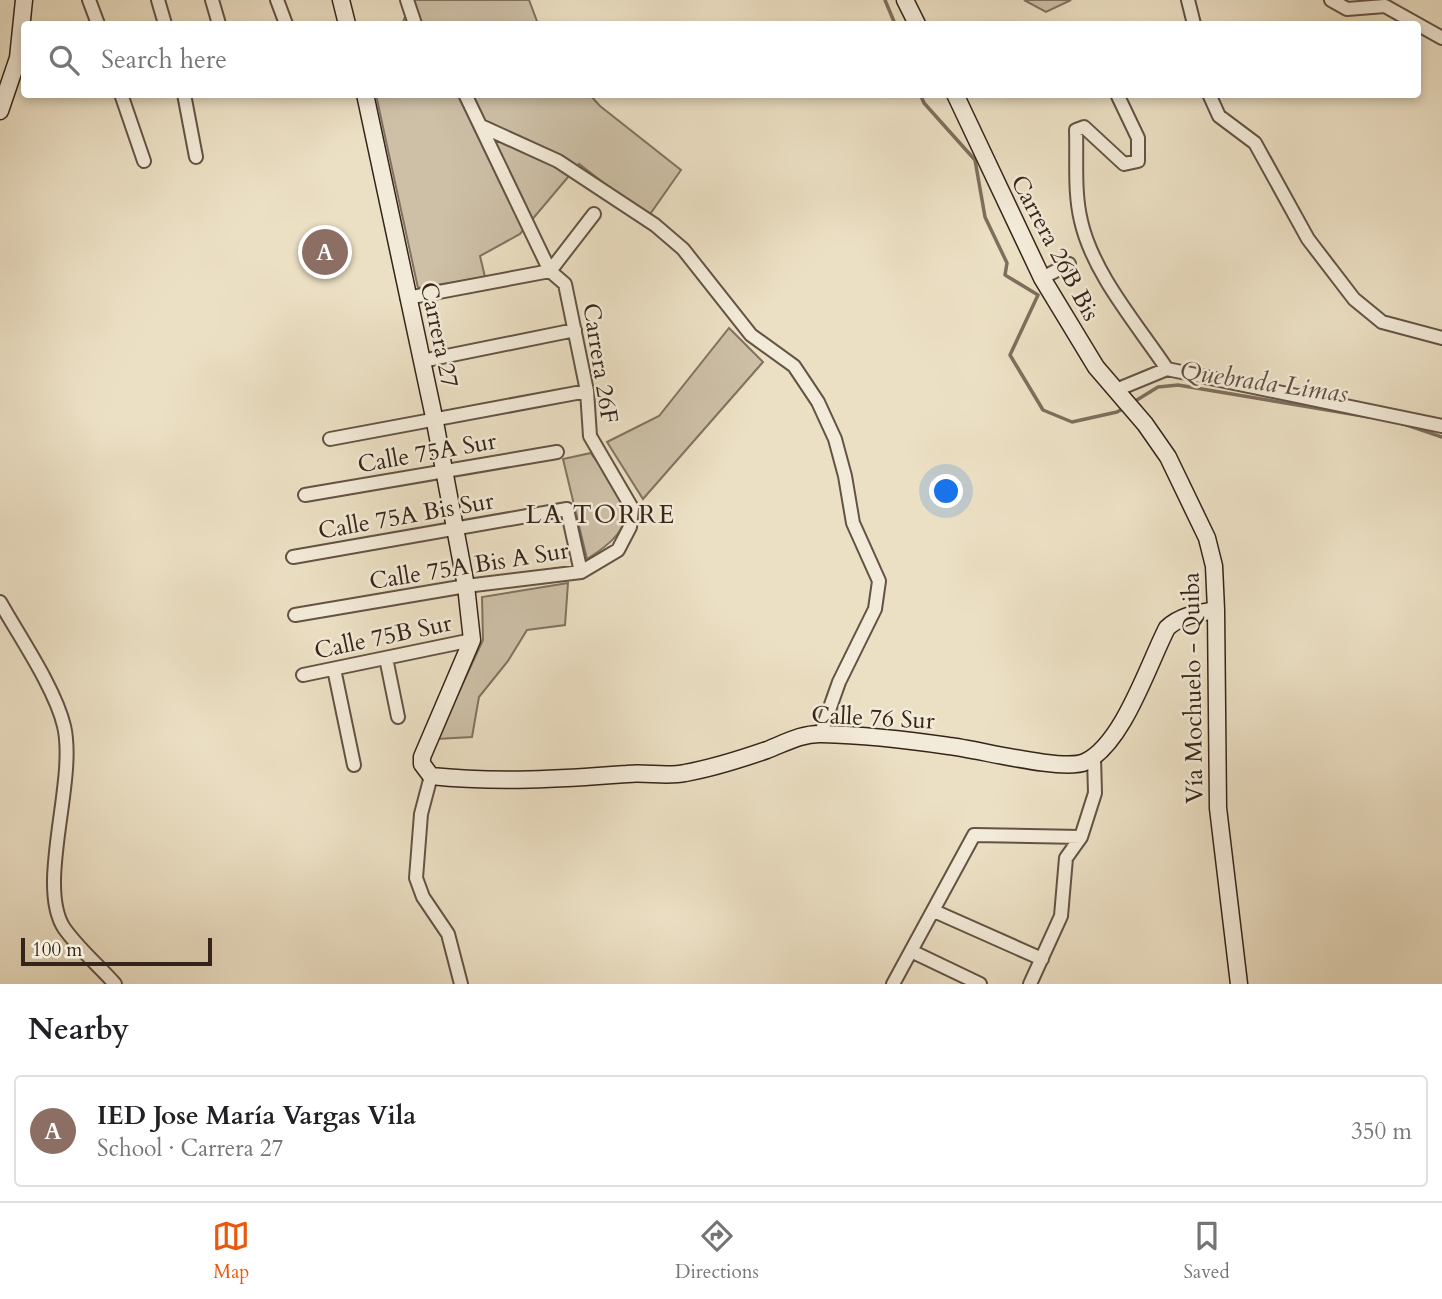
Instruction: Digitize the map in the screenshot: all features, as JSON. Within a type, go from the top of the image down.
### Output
[{"type":"street","points":[[22,21],[24,0]]},
{"type":"street","points":[[89,0],[97,21]]},
{"type":"street","points":[[158,0],[164,21]]},
{"type":"street","points":[[212,0],[218,21]]},
{"type":"street","points":[[277,0],[285,21]]},
{"type":"street","points":[[341,0],[344,21]]},
{"type":"street","points":[[407,0],[414,21]]},
{"type":"street","points":[[905,0],[916,21]]},
{"type":"street","points":[[1188,0],[1193,21]]},
{"type":"street","points":[[1331,0],[1348,9],[1385,6],[1412,21]]},
{"type":"street","points":[[1421,26],[1442,38]]},
{"type":"street","points":[[0,111],[18,58],[21,29]]},
{"type":"street","points":[[122,98],[144,161]]},
{"type":"street","points":[[185,98],[196,157]]},
{"type":"street","name":"Carrera 27","points":[[366,98],[434,417],[466,586],[472,640]]},
{"type":"street","name":"Carrera 26F","points":[[467,98],[550,271],[565,284],[587,391],[590,436],[603,462],[628,496],[632,508],[630,527]]},
{"type":"street","name":"Carrera 26B Bis","points":[[957,98],[1042,278],[1096,367],[1135,411]]},
{"type":"street","points":[[1119,98],[1138,138],[1138,160],[1124,164],[1084,127],[1076,130],[1080,218],[1087,242],[1104,273],[1167,369]]},
{"type":"street","points":[[1211,98],[1219,116],[1255,143],[1308,239],[1354,299],[1382,322],[1442,338]]},
{"type":"street","points":[[481,126],[558,161],[655,225],[702,270],[751,335],[794,366],[818,402],[835,439],[853,523],[879,581],[875,609],[833,694],[821,733]]},
{"type":"street","points":[[407,298],[550,271],[594,214]]},
{"type":"street","points":[[1042,278],[1069,264]]},
{"type":"street","points":[[422,361],[575,330]]},
{"type":"street","points":[[1120,394],[1167,369],[1442,426]]},
{"type":"street","points":[[330,439],[434,417],[587,391]]},
{"type":"street","name":"Vía Mochuelo - Quiba","points":[[1135,411],[1168,457],[1207,538],[1214,566],[1219,808],[1239,984]]},
{"type":"street","name":"Calle 75A Sur","points":[[305,495],[557,452]]},
{"type":"street","name":"Calle 75A Bis Sur","points":[[293,557],[568,509],[581,572]]},
{"type":"street","name":"Calle 75A Bis A Sur","points":[[295,615],[466,586],[581,572],[618,550],[630,527]]},
{"type":"street","points":[[0,601],[46,684],[64,726],[66,774],[54,884],[55,908],[64,928],[115,984]]},
{"type":"street","points":[[1030,984],[1061,916],[1066,858],[1081,837],[1095,793],[1094,757],[1108,743],[1129,708],[1167,628],[1176,620],[1191,614],[1216,610]]},
{"type":"street","points":[[461,984],[448,934],[423,897],[416,878],[421,814],[432,776],[422,764],[422,757],[472,640]]},
{"type":"street","name":"Calle 75B Sur","points":[[303,675],[472,640]]},
{"type":"street","points":[[386,658],[398,717]]},
{"type":"street","points":[[334,669],[354,765]]},
{"type":"street","name":"Calle 76 Sur","points":[[432,776],[467,780],[557,780],[629,774],[682,774],[711,768],[798,737],[821,733],[948,746],[1055,764],[1081,764],[1094,757]]},
{"type":"street","points":[[893,984],[974,835],[1081,837]]},
{"type":"street","points":[[934,911],[1042,959]]},
{"type":"street","points":[[911,951],[980,984]]},
{"type":"shaded area","points":[[402,0],[529,0],[537,21],[403,21],[406,15]]},
{"type":"shaded area","points":[[1024,0],[1071,0],[1046,12]]},
{"type":"shaded area","points":[[377,98],[593,98],[681,170],[648,217],[579,164],[520,234],[480,256],[485,277],[418,288]]},
{"type":"shaded area","points":[[729,328],[763,362],[643,499],[607,442],[659,416]]},
{"type":"shaded area","points":[[591,453],[618,486],[626,508],[622,527],[611,542],[587,559],[563,459]]},
{"type":"shaded area","points":[[568,583],[565,625],[527,630],[508,661],[479,697],[472,737],[437,739],[483,640],[482,597]]},
{"type":"waterway","name":"Quebrada Limas","points":[[885,0],[894,21]]},
{"type":"waterway","name":"Quebrada Limas","points":[[922,98],[975,160],[985,217],[1007,263],[1005,275],[1038,295],[1010,355],[1043,410],[1072,422],[1117,412],[1126,407]]},
{"type":"waterway","name":"Quebrada Limas","points":[[1132,403],[1158,387],[1178,385],[1369,417]]},
{"type":"waterway","name":"Quebrada Limas","points":[[1401,423],[1442,437]]},
{"type":"place","name":"IED Jose María Vargas Vila","points":[[325,252]]},
{"type":"district","name":"LA TORRE","points":[[601,514]]}]
